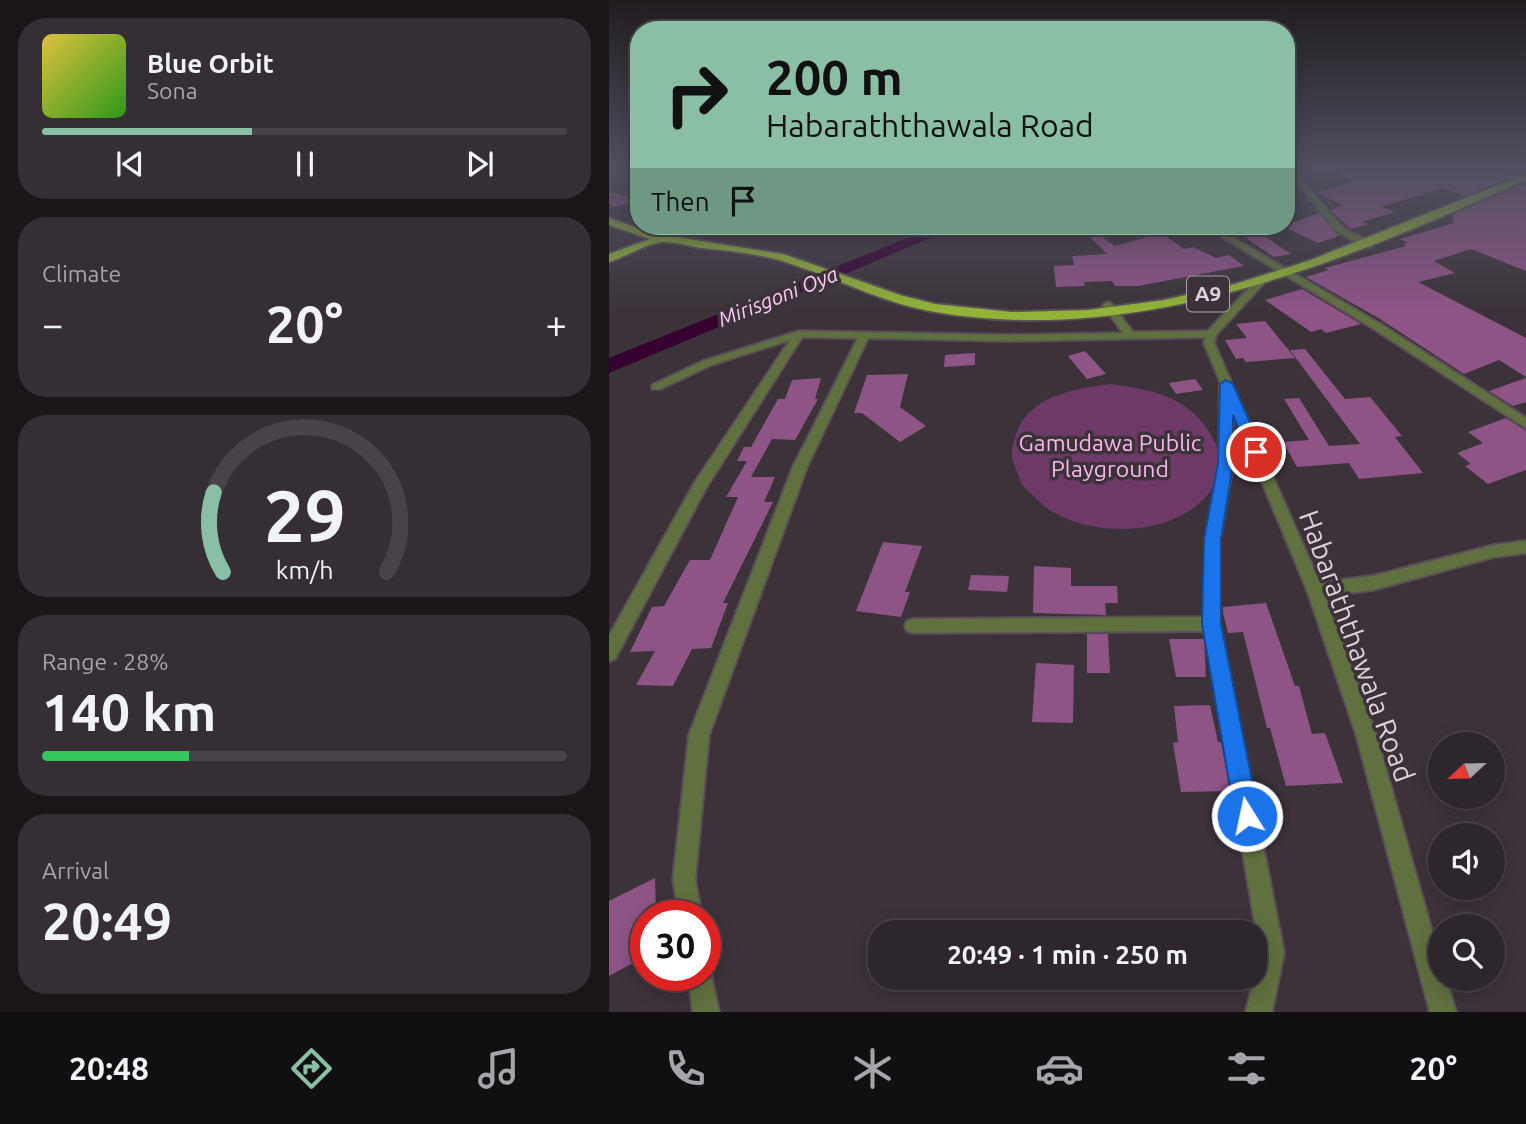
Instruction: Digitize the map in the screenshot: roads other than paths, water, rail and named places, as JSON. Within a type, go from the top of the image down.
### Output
[{"type":"highway","name":"A9","points":[[609,258],[672,235],[813,264],[877,286],[943,301],[990,308],[1110,308],[1259,282],[1429,215]]},
{"type":"highway","points":[[609,220],[630,223]]},
{"type":"highway","points":[[609,220],[630,228]]},
{"type":"highway","name":"A9","points":[[1110,308],[1285,271]]},
{"type":"street","points":[[1328,215],[1340,230],[1364,243]]},
{"type":"street","points":[[1223,235],[1378,327],[1526,424]]},
{"type":"street","points":[[656,387],[706,363],[799,334],[1010,338],[1211,334],[1259,282]]},
{"type":"street","points":[[1110,308],[1129,334]]},
{"type":"street","points":[[609,653],[700,486],[799,334]]},
{"type":"street","points":[[687,900],[684,880],[699,735],[800,467],[865,334]]},
{"type":"street","name":"Habaraththawala Road","points":[[1211,334],[1209,343],[1315,590],[1366,734],[1443,1012]]},
{"type":"street","points":[[1226,384],[1226,464],[1213,539],[1212,624],[1272,953],[1259,1012]]},
{"type":"street","points":[[1315,590],[1373,583],[1494,551],[1526,547]]},
{"type":"street","points":[[913,626],[1212,624]]},
{"type":"street","points":[[703,991],[706,1012]]},
{"type":"waterway","name":"Mirisgoni Oya","points":[[609,366],[930,235]]},
{"type":"park label","name":"Gamudawa Public Playground","points":[[1110,456]]}]
